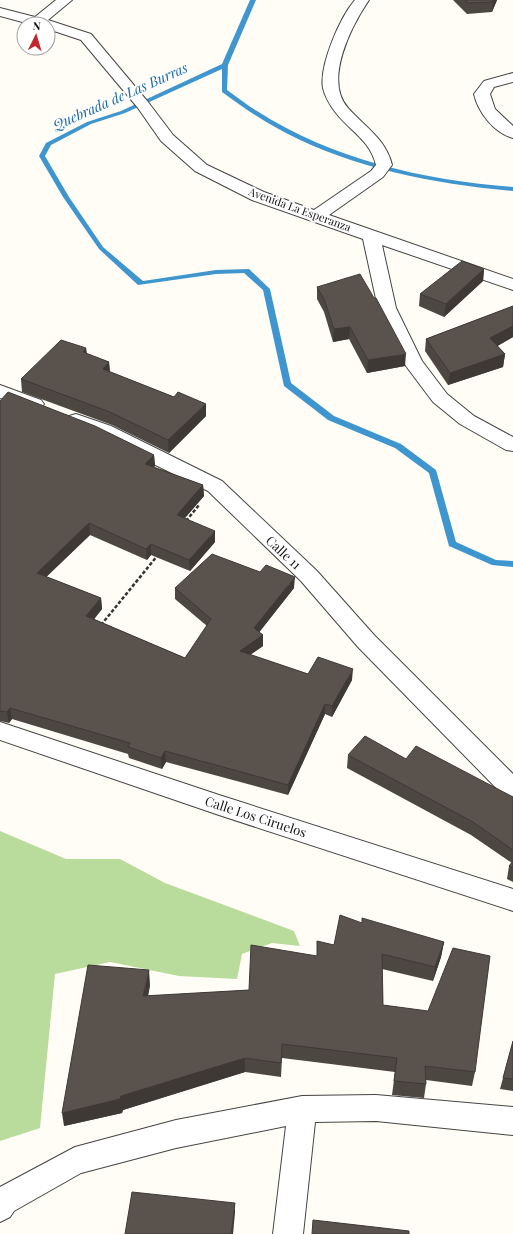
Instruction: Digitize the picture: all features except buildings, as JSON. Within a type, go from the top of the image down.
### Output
[{"type":"street","points":[[50,16],[65,0]]},
{"type":"street","points":[[317,216],[371,179],[384,165],[382,152],[379,147],[338,104],[331,88],[337,47],[352,11],[362,0]]},
{"type":"street","name":"Avenida La Esperanza","points":[[0,12],[16,16]]},
{"type":"street","name":"Avenida La Esperanza","points":[[56,27],[86,38],[143,105],[167,138],[201,168],[258,196],[513,284]]},
{"type":"street","points":[[513,77],[489,84],[482,94],[483,103],[493,117],[513,133]]},
{"type":"street","points":[[371,234],[387,308],[413,362],[440,398],[467,420],[513,445]]},
{"type":"street","name":"Calle 11","points":[[0,391],[104,431],[214,486],[309,576],[366,641],[513,789]]},
{"type":"street","name":"Calle Los Ciruelos","points":[[0,731],[219,805],[513,900]]},
{"type":"street","points":[[0,1207],[4,1201],[75,1161],[176,1134],[302,1109],[376,1108],[513,1121]]},
{"type":"street","points":[[288,1234],[302,1109]]},
{"type":"path","points":[[185,523],[214,486]]},
{"type":"path","points":[[100,626],[160,553]]},
{"type":"green space","points":[[0,831],[66,859],[120,859],[165,883],[294,931],[300,946],[272,943],[242,954],[237,979],[179,976],[110,962],[55,974],[40,1128],[0,1141]]},
{"type":"waterway","name":"Quebrada de Las Burras","points":[[225,65],[253,0]]},
{"type":"waterway","points":[[225,65],[224,91],[255,113],[288,132],[324,148],[399,172],[476,186],[513,189]]},
{"type":"waterway","name":"Quebrada de Las Burras","points":[[225,65],[123,112],[89,123],[48,144],[42,156],[66,197],[101,248],[141,283],[216,272],[246,271],[266,289],[287,384],[331,418],[398,446],[433,472],[452,544],[495,563],[513,564]]}]
